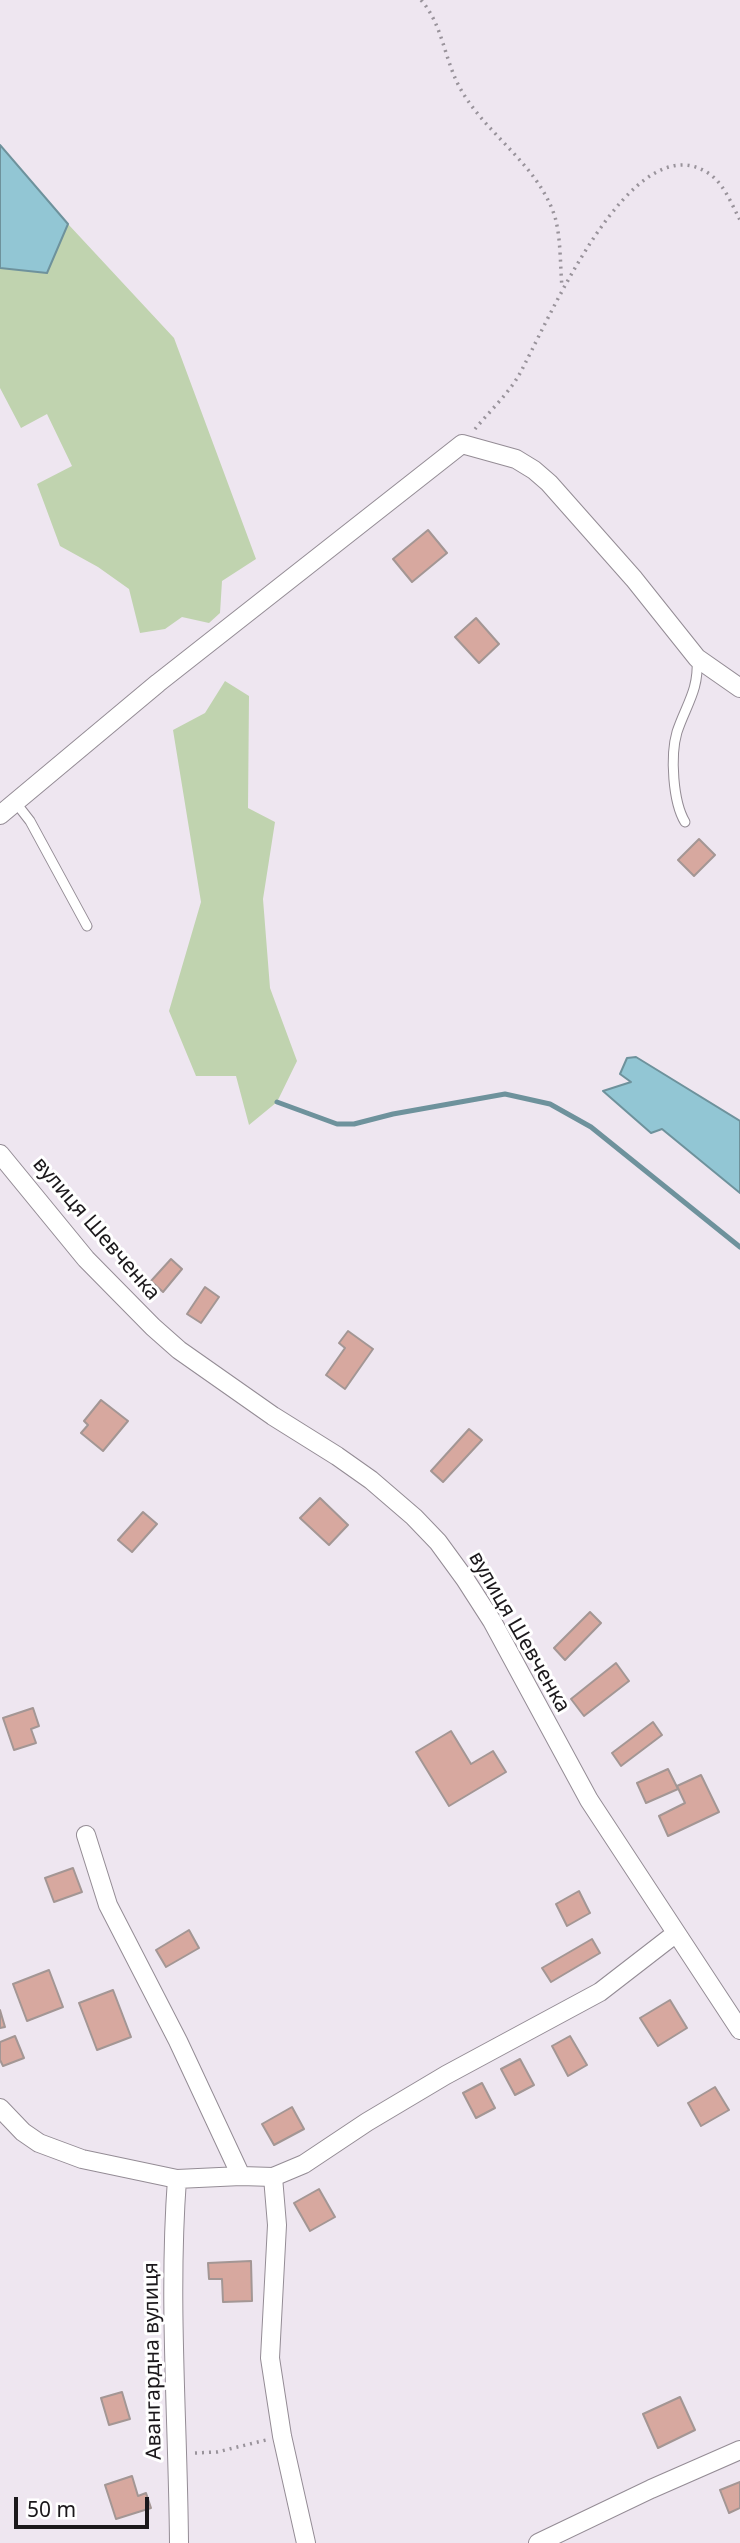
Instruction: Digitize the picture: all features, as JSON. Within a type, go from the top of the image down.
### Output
[{"type":"street","points":[[0,815],[158,683],[462,444],[516,459],[549,483],[634,579],[697,658],[740,688]]},
{"type":"street","name":"вулиця Шевченка","points":[[0,1154],[86,1259],[179,1350],[371,1480],[438,1542],[492,1621],[589,1800],[740,2030]]},
{"type":"street","points":[[86,1835],[108,1905],[178,2041],[241,2176]]},
{"type":"street","points":[[0,2108],[23,2132],[56,2151],[82,2159],[177,2179],[241,2176],[273,2178],[304,2164],[367,2122],[446,2075],[600,1992],[675,1934]]},
{"type":"street","points":[[273,2178],[277,2225],[270,2358],[282,2436],[306,2543]]},
{"type":"street","name":"Авангардна вулиця","points":[[177,2179],[173,2230],[174,2395],[179,2453],[179,2543]]},
{"type":"street","points":[[538,2543],[651,2488],[740,2450]]},
{"type":"lane","points":[[685,822],[676,803],[675,742],[697,685],[697,658]]},
{"type":"lane","points":[[16,803],[30,821],[87,926]]},
{"type":"path","points":[[421,0],[435,20],[459,86],[471,106],[510,148],[546,196],[555,218],[562,289]]},
{"type":"path","points":[[462,444],[517,377],[562,289],[616,207],[636,186],[655,174],[675,167],[693,166],[712,176],[724,190],[740,220]]},
{"type":"path","points":[[179,2453],[217,2452],[282,2436]]},
{"type":"green space","points":[[68,224],[174,338],[256,559],[222,581],[220,613],[209,623],[182,617],[165,629],[140,633],[129,589],[98,567],[60,546],[37,484],[72,466],[47,414],[21,428],[0,388],[0,268],[47,273]]},
{"type":"green space","points":[[225,681],[249,696],[248,808],[275,822],[263,899],[270,988],[297,1061],[277,1102],[249,1125],[236,1076],[196,1076],[169,1011],[201,902],[173,730],[205,713]]},
{"type":"water","points":[[0,145],[68,224],[47,273],[0,268]]},
{"type":"water","points":[[636,1057],[740,1121],[740,1193],[662,1129],[651,1133],[603,1091],[631,1082],[620,1074],[627,1058]]},
{"type":"building","points":[[428,530],[447,553],[412,582],[393,559]]},
{"type":"building","points":[[476,618],[499,644],[479,663],[455,637]]},
{"type":"building","points":[[699,839],[715,855],[694,876],[678,860]]},
{"type":"building","points":[[171,1259],[182,1269],[163,1292],[151,1281]]},
{"type":"building","points":[[205,1287],[219,1297],[201,1323],[187,1314]]},
{"type":"building","points":[[348,1331],[373,1349],[345,1389],[326,1375],[345,1348],[339,1343]]},
{"type":"building","points":[[101,1400],[128,1421],[103,1451],[81,1433],[88,1425],[84,1421]]},
{"type":"building","points":[[469,1429],[482,1440],[443,1482],[431,1471]]},
{"type":"building","points":[[320,1498],[348,1525],[329,1545],[300,1518]]},
{"type":"building","points":[[143,1512],[157,1524],[132,1552],[118,1540]]},
{"type":"building","points":[[590,1612],[601,1623],[565,1660],[554,1648]]},
{"type":"building","points":[[616,1663],[629,1681],[584,1716],[571,1699]]},
{"type":"building","points":[[33,1708],[39,1726],[31,1729],[36,1743],[14,1750],[3,1718]]},
{"type":"building","points":[[653,1722],[662,1735],[621,1766],[612,1753]]},
{"type":"building","points":[[451,1731],[471,1764],[493,1751],[506,1772],[449,1806],[416,1752]]},
{"type":"building","points":[[668,1769],[678,1789],[646,1803],[637,1783]]},
{"type":"building","points":[[701,1775],[719,1812],[668,1836],[659,1816],[685,1803],[677,1786]]},
{"type":"building","points":[[73,1868],[82,1892],[54,1902],[45,1878]]},
{"type":"building","points":[[579,1891],[590,1913],[567,1926],[556,1904]]},
{"type":"building","points":[[189,1930],[199,1948],[166,1967],[156,1950]]},
{"type":"building","points":[[592,1939],[600,1953],[551,1982],[542,1968]]},
{"type":"building","points":[[49,1970],[63,2007],[27,2021],[13,1984]]},
{"type":"building","points":[[113,1990],[131,2037],[97,2050],[79,2003]]},
{"type":"building","points":[[670,2000],[687,2028],[658,2046],[640,2018]]},
{"type":"building","points":[[0,2010],[5,2027],[0,2028]]},
{"type":"building","points":[[15,2036],[24,2058],[3,2066],[0,2060],[0,2042]]},
{"type":"building","points":[[570,2036],[587,2065],[568,2076],[552,2046]]},
{"type":"building","points":[[520,2059],[534,2085],[515,2095],[501,2069]]},
{"type":"building","points":[[482,2083],[495,2108],[476,2118],[463,2093]]},
{"type":"building","points":[[715,2087],[729,2110],[701,2126],[688,2103]]},
{"type":"building","points":[[292,2107],[304,2129],[274,2145],[262,2124]]},
{"type":"building","points":[[319,2189],[335,2217],[310,2231],[294,2203]]},
{"type":"building","points":[[251,2261],[252,2301],[223,2302],[222,2279],[209,2279],[208,2263]]},
{"type":"building","points":[[122,2392],[130,2419],[109,2425],[101,2398]]},
{"type":"building","points":[[680,2397],[695,2430],[658,2448],[643,2414]]},
{"type":"building","points":[[132,2476],[138,2496],[146,2493],[151,2508],[116,2519],[105,2485]]},
{"type":"building","points":[[740,2482],[740,2508],[729,2513],[720,2490]]},
{"type":"waterway","points":[[277,1102],[337,1124],[354,1124],[393,1114],[505,1094],[550,1104],[591,1127],[740,1247]]}]
